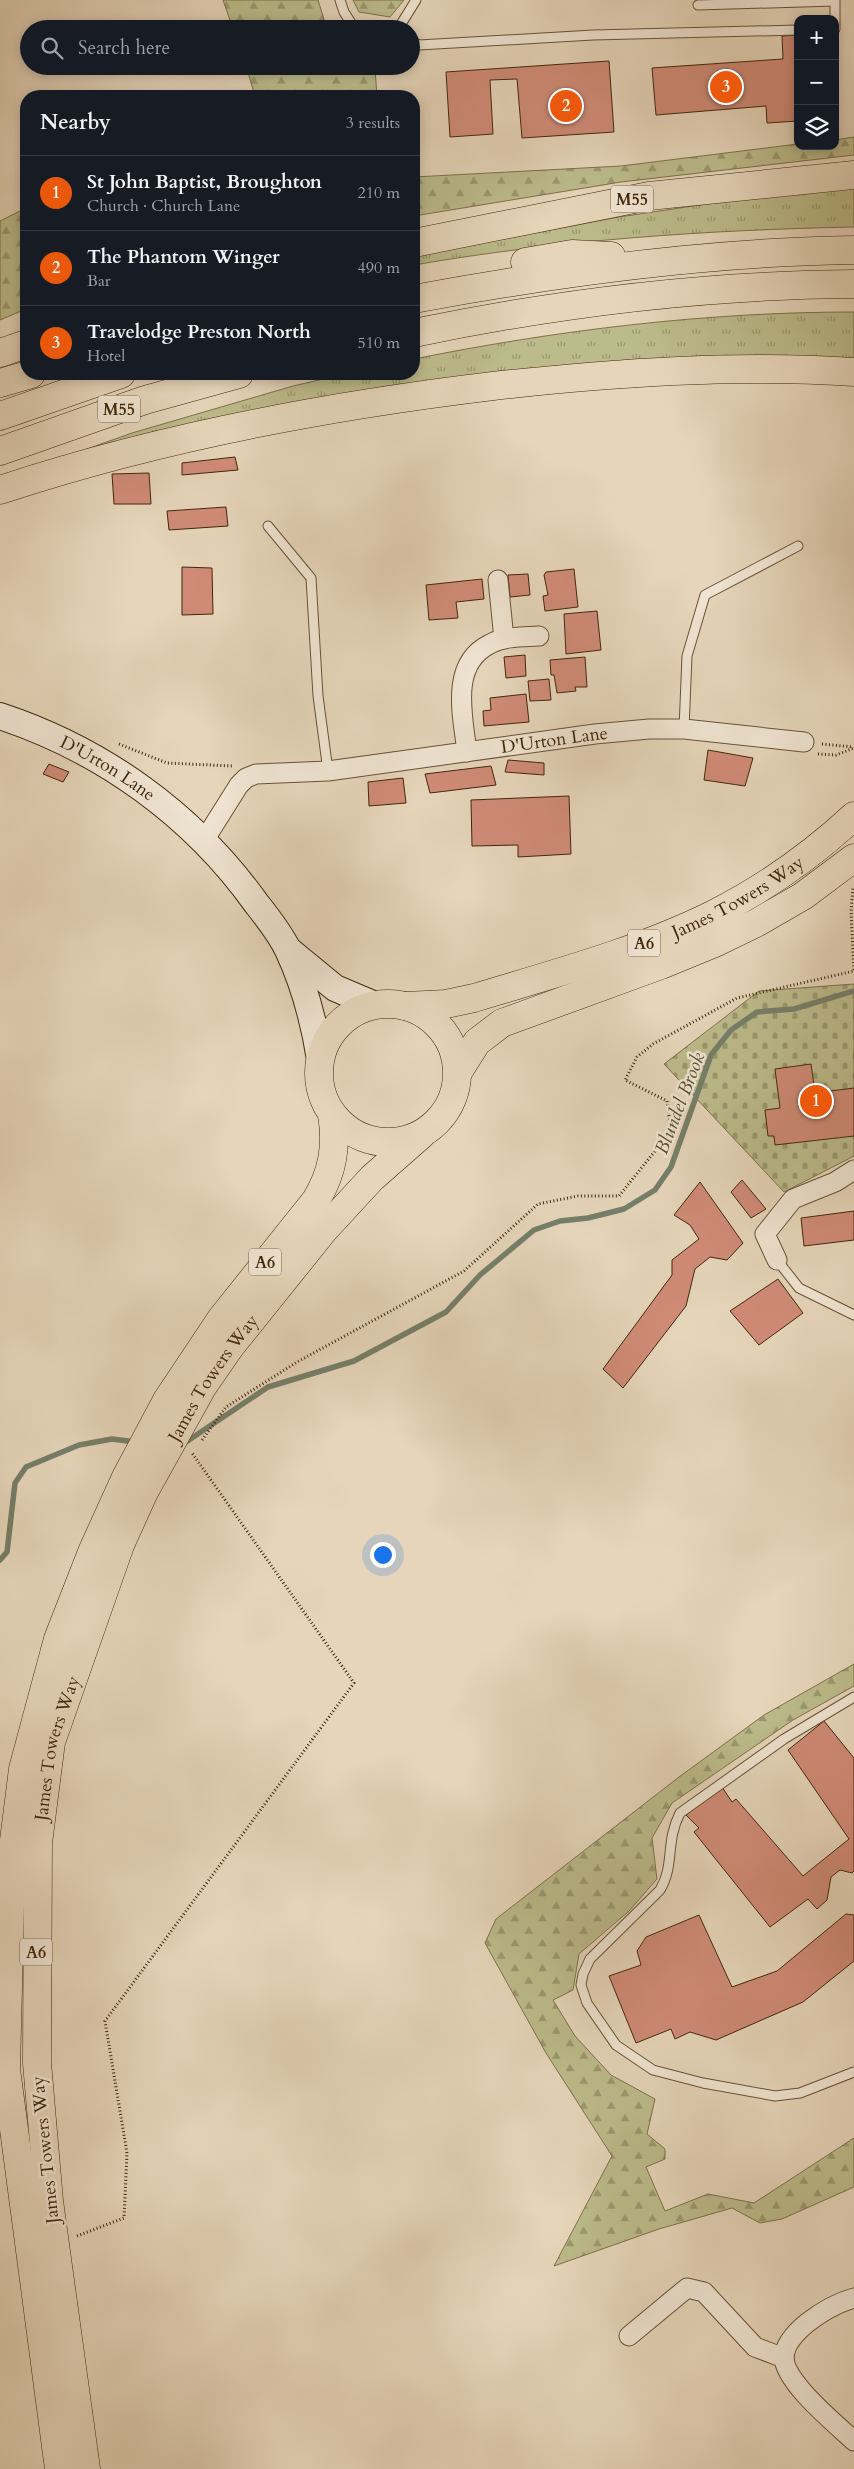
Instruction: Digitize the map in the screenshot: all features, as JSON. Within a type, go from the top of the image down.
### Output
[{"type":"main road","name":"M55","points":[[420,242],[649,196],[854,175]]},
{"type":"main road","points":[[420,298],[500,283],[670,260],[764,253],[854,250]]},
{"type":"main road","points":[[420,280],[572,254],[670,260]]},
{"type":"main road","points":[[420,332],[507,314],[625,299],[735,288],[854,284]]},
{"type":"main road","points":[[0,353],[20,346]]},
{"type":"main road","name":"M55","points":[[0,490],[70,467],[254,423],[441,393],[601,376],[766,369],[854,372]]},
{"type":"main road","points":[[0,383],[20,377]]},
{"type":"main road","name":"M55","points":[[0,416],[104,380]]},
{"type":"main road","name":"M55","points":[[0,452],[145,400],[217,380]]},
{"type":"main road","name":"James Towers Way","points":[[406,1006],[446,1004],[474,998],[670,933],[714,914],[753,893],[823,844],[854,816]]},
{"type":"main road","name":"James Towers Way","points":[[458,1072],[477,1042],[502,1023],[661,965],[718,942],[758,922],[802,896],[853,871]]},
{"type":"main road","name":"A6","points":[[391,1004],[406,1006],[426,1015],[443,1030],[454,1050],[458,1072],[452,1102],[439,1120],[420,1135],[402,1141],[382,1142],[363,1138],[346,1128],[332,1114],[320,1088],[320,1059],[327,1040],[340,1024],[356,1012],[375,1005],[391,1004]]},
{"type":"main road","name":"James Towers Way","points":[[59,2469],[6,2069],[11,1864],[23,1769],[58,1639],[92,1552],[126,1477],[167,1400],[221,1319],[316,1200],[325,1186],[336,1138],[332,1114]]},
{"type":"main road","name":"James Towers Way","points":[[86,2469],[54,2239],[37,2064],[36,1942],[38,1843],[52,1742],[120,1545],[144,1492],[203,1386],[230,1346],[324,1230],[372,1178],[420,1135]]},
{"type":"street","points":[[498,580],[504,639]]},
{"type":"street","points":[[467,752],[461,701],[464,677],[473,657],[491,643],[504,639],[539,636]]},
{"type":"street","name":"D'Urton Lane","points":[[0,716],[47,734],[99,761],[141,788],[205,839],[249,893],[288,949],[312,1016],[320,1059]]},
{"type":"street","name":"D'Urton Lane","points":[[256,774],[328,771],[595,734],[684,729],[804,742]]},
{"type":"street","points":[[205,839],[218,822],[239,785],[246,778],[256,774]]},
{"type":"street","name":"D'Urton Lane","points":[[288,949],[336,988],[375,1005]]},
{"type":"street","points":[[777,1260],[765,1234],[793,1199],[834,1182],[854,1170]]},
{"type":"street","points":[[628,2336],[687,2288],[704,2292],[754,2347],[784,2358]]},
{"type":"street","points":[[854,2298],[823,2311],[801,2328],[788,2342],[784,2358],[797,2386],[854,2441]]},
{"type":"lane","points":[[340,0],[349,20]]},
{"type":"lane","points":[[404,20],[416,0]]},
{"type":"lane","points":[[698,5],[835,1],[835,15]]},
{"type":"lane","points":[[420,45],[592,35],[794,30]]},
{"type":"lane","points":[[268,526],[311,578],[318,696],[328,771]]},
{"type":"lane","points":[[684,729],[687,656],[704,595],[798,546]]},
{"type":"lane","points":[[777,1260],[800,1288],[854,1314]]},
{"type":"lane","points":[[854,1697],[784,1740],[680,1813],[672,1828],[667,1877],[660,1890],[590,1959],[581,1985],[587,2003],[616,2045],[653,2070],[703,2083],[775,2096],[800,2093],[854,2072]]},
{"type":"path","points":[[804,742],[854,747]]},
{"type":"path","name":"D'Urton Lane","points":[[139,752],[167,763],[243,767],[256,774]]},
{"type":"path","points":[[54,2239],[82,2236],[124,2218],[127,2153],[105,2021],[354,1683],[192,1453],[226,1407],[297,1362],[464,1271],[538,1204],[578,1196],[619,1196],[672,1131],[667,1101],[625,1080],[637,1058],[653,1044],[737,998],[854,971],[853,871]]},
{"type":"green space","points":[[223,0],[318,0],[324,20],[230,20]]},
{"type":"green space","points":[[353,0],[404,0],[390,17],[359,12]]},
{"type":"green space","points":[[249,75],[375,75],[377,90],[253,90]]},
{"type":"green space","points":[[854,137],[854,155],[621,182],[420,215],[420,177],[621,166],[794,144],[794,150],[839,150],[839,139]]},
{"type":"green space","points":[[854,188],[854,227],[799,228],[633,238],[523,249],[420,264],[420,255],[619,217],[720,202]]},
{"type":"green space","points":[[20,211],[20,312],[0,320],[0,221]]},
{"type":"green space","points":[[854,312],[854,363],[763,360],[53,461],[132,433],[319,380],[420,380],[420,358],[578,331],[688,319]]},
{"type":"green space","points":[[854,984],[854,1156],[784,1192],[664,1064],[759,991]]},
{"type":"green space","points":[[854,1664],[854,1686],[793,1720],[672,1803],[652,1838],[657,1879],[629,1911],[579,1954],[573,1990],[553,2000],[575,2036],[611,2075],[655,2099],[647,2134],[665,2149],[665,2159],[646,2167],[665,2211],[708,2194],[754,2203],[854,2138],[854,2187],[782,2219],[760,2223],[732,2208],[659,2229],[554,2266],[612,2156],[546,2053],[485,1943],[496,1919],[679,1777],[764,1715]]},
{"type":"building","points":[[794,35],[794,121],[767,123],[766,106],[656,115],[652,68],[783,59],[782,36]]},
{"type":"building","points":[[609,61],[614,132],[522,138],[517,79],[490,80],[493,134],[450,137],[446,72]]},
{"type":"building","points":[[235,457],[238,470],[182,475],[182,463]]},
{"type":"building","points":[[149,473],[151,504],[114,504],[112,474]]},
{"type":"building","points":[[226,507],[228,526],[169,530],[167,511]]},
{"type":"building","points":[[182,567],[212,568],[213,614],[182,615]]},
{"type":"building","points":[[574,569],[578,607],[545,611],[543,596],[548,595],[544,575],[546,572]]},
{"type":"building","points":[[528,574],[530,595],[510,597],[508,575]]},
{"type":"building","points":[[482,579],[484,599],[456,602],[458,618],[429,620],[426,585]]},
{"type":"building","points":[[597,611],[601,650],[566,654],[564,614]]},
{"type":"building","points":[[525,655],[526,676],[506,678],[504,657]]},
{"type":"building","points":[[585,657],[587,687],[575,687],[576,691],[557,693],[554,675],[551,675],[550,660]]},
{"type":"building","points":[[549,679],[551,700],[530,701],[528,681]]},
{"type":"building","points":[[526,694],[529,722],[484,726],[483,711],[491,710],[490,698]]},
{"type":"building","points":[[708,750],[753,758],[745,786],[704,780]]},
{"type":"building","points":[[508,760],[544,763],[544,775],[505,772]]},
{"type":"building","points":[[49,764],[69,772],[63,782],[43,774]]},
{"type":"building","points":[[491,766],[496,785],[430,793],[425,774]]},
{"type":"building","points":[[403,778],[406,803],[369,806],[368,782]]},
{"type":"building","points":[[569,796],[571,854],[518,857],[518,845],[472,846],[471,800]]},
{"type":"building","points":[[811,1064],[815,1093],[854,1088],[854,1136],[775,1145],[774,1136],[768,1136],[765,1110],[780,1108],[775,1069]]},
{"type":"building","points":[[742,1180],[766,1209],[751,1218],[731,1192]]},
{"type":"building","points":[[700,1182],[743,1243],[727,1260],[710,1257],[695,1269],[686,1306],[623,1388],[603,1369],[672,1275],[672,1260],[699,1239],[690,1225],[674,1215]]},
{"type":"building","points":[[854,1211],[854,1240],[804,1246],[801,1218]]},
{"type":"building","points":[[778,1279],[803,1313],[759,1345],[730,1311]]},
{"type":"building","points":[[824,1721],[854,1758],[854,1871],[852,1873],[840,1870],[831,1877],[827,1900],[817,1909],[808,1899],[770,1927],[694,1832],[699,1828],[686,1815],[722,1787],[732,1802],[736,1799],[803,1876],[849,1839],[788,1750]]},
{"type":"building","points":[[846,1914],[854,1915],[854,1961],[803,2002],[716,2040],[690,2032],[675,2039],[671,2029],[636,2043],[609,1976],[641,1965],[637,1951],[646,1937],[699,1915],[732,1987],[777,1971]]},
{"type":"waterway","name":"Blundel Brook","points":[[180,1446],[268,1387],[354,1361],[446,1312],[480,1275],[534,1230],[560,1221],[588,1218],[624,1209],[655,1190],[671,1167],[711,1055],[731,1030],[757,1012],[794,1009],[854,991]]},
{"type":"waterway","points":[[0,1560],[7,1552],[15,1483],[26,1467],[79,1445],[112,1439],[136,1442]]},
{"type":"place","name":"Travelodge Preston North","points":[[726,87]]},
{"type":"place","name":"The Phantom Winger","points":[[566,106]]},
{"type":"place","name":"St John Baptist, Broughton","points":[[816,1101]]}]
